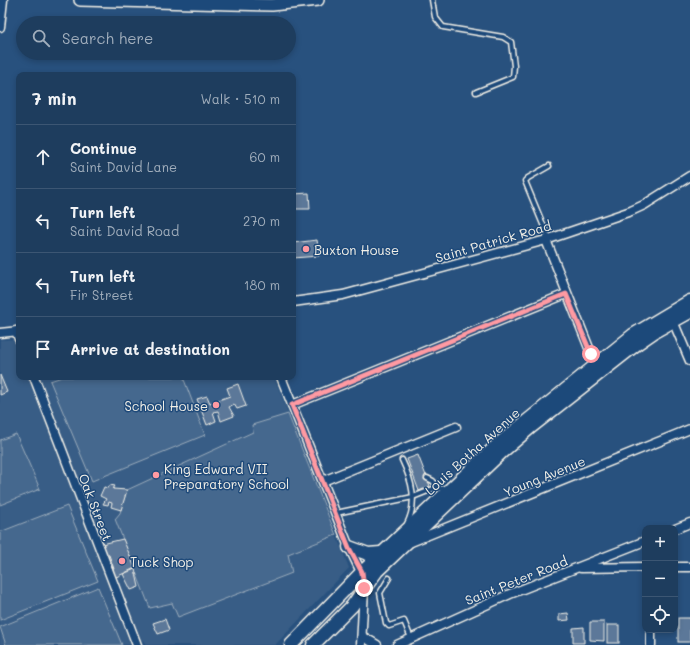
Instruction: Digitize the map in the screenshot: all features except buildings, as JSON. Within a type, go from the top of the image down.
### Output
[{"type":"main road","name":"Louis Botha Avenue","points":[[291,645],[381,553],[527,420],[627,340],[649,324],[690,301]]},
{"type":"main road","name":"Louis Botha Avenue","points":[[313,645],[352,606],[377,571],[502,452],[531,427],[638,343],[690,312]]},
{"type":"main road","points":[[349,548],[361,553],[381,553]]},
{"type":"street","points":[[0,28],[3,0]]},
{"type":"street","points":[[80,0],[272,5],[318,0]]},
{"type":"street","name":"Saint Patrick Road","points":[[296,302],[343,295],[548,239],[644,205],[690,176]]},
{"type":"street","points":[[548,239],[566,294],[591,354]]},
{"type":"street","points":[[292,405],[566,294]]},
{"type":"street","points":[[673,321],[690,360]]},
{"type":"street","points":[[0,333],[16,334]]},
{"type":"street","name":"Oak Street","points":[[35,380],[136,645]]},
{"type":"street","points":[[282,380],[349,548],[362,572],[364,588],[361,645]]},
{"type":"street","points":[[323,481],[456,427]]},
{"type":"street","name":"Young Avenue","points":[[407,544],[690,429]]},
{"type":"street","points":[[678,528],[690,523]]},
{"type":"street","name":"Saint Peter Road","points":[[400,644],[510,594],[642,542]]},
{"type":"street","points":[[678,567],[690,567]]},
{"type":"street","points":[[575,568],[642,568]]},
{"type":"street","points":[[651,633],[651,645]]},
{"type":"street","points":[[362,636],[376,645]]},
{"type":"lane","points":[[432,0],[435,17],[443,27],[503,37],[511,42],[514,66],[513,77],[476,92]]},
{"type":"lane","points":[[548,239],[525,181],[550,166]]},
{"type":"lane","points":[[394,542],[405,527],[411,514],[413,497],[413,483],[402,460]]},
{"type":"lane","points":[[427,478],[433,481],[438,488]]},
{"type":"lane","points":[[336,513],[413,497],[438,488],[452,488]]},
{"type":"lane","points":[[389,578],[380,593],[386,623],[389,626],[404,621],[411,638]]},
{"type":"shaded area","name":"King Edward VII Preparatory School","points":[[16,339],[16,380],[275,380],[349,568],[275,645],[147,645],[144,640],[130,645],[0,645],[0,340]]},
{"type":"shaded area","points":[[184,380],[205,435],[92,481],[50,381]]},
{"type":"shaded area","points":[[288,414],[336,535],[288,554],[292,573],[178,617],[172,603],[150,608],[115,519],[120,513],[127,490],[253,432],[252,425]]},
{"type":"shaded area","points":[[16,434],[40,489],[0,505],[0,440]]},
{"type":"shaded area","points":[[67,506],[98,581],[0,620],[0,532]]},
{"type":"shaded area","points":[[98,587],[122,645],[6,645],[0,627]]},
{"type":"place","name":"Buxton House","points":[[306,249]]},
{"type":"place","name":"School House","points":[[216,405]]},
{"type":"place","name":"King Edward VII Preparatory School","points":[[156,475]]},
{"type":"place","name":"Tuck Shop","points":[[122,561]]},
{"type":"route","points":[[364,588],[362,572],[349,548],[292,405],[566,294],[591,354]]}]
